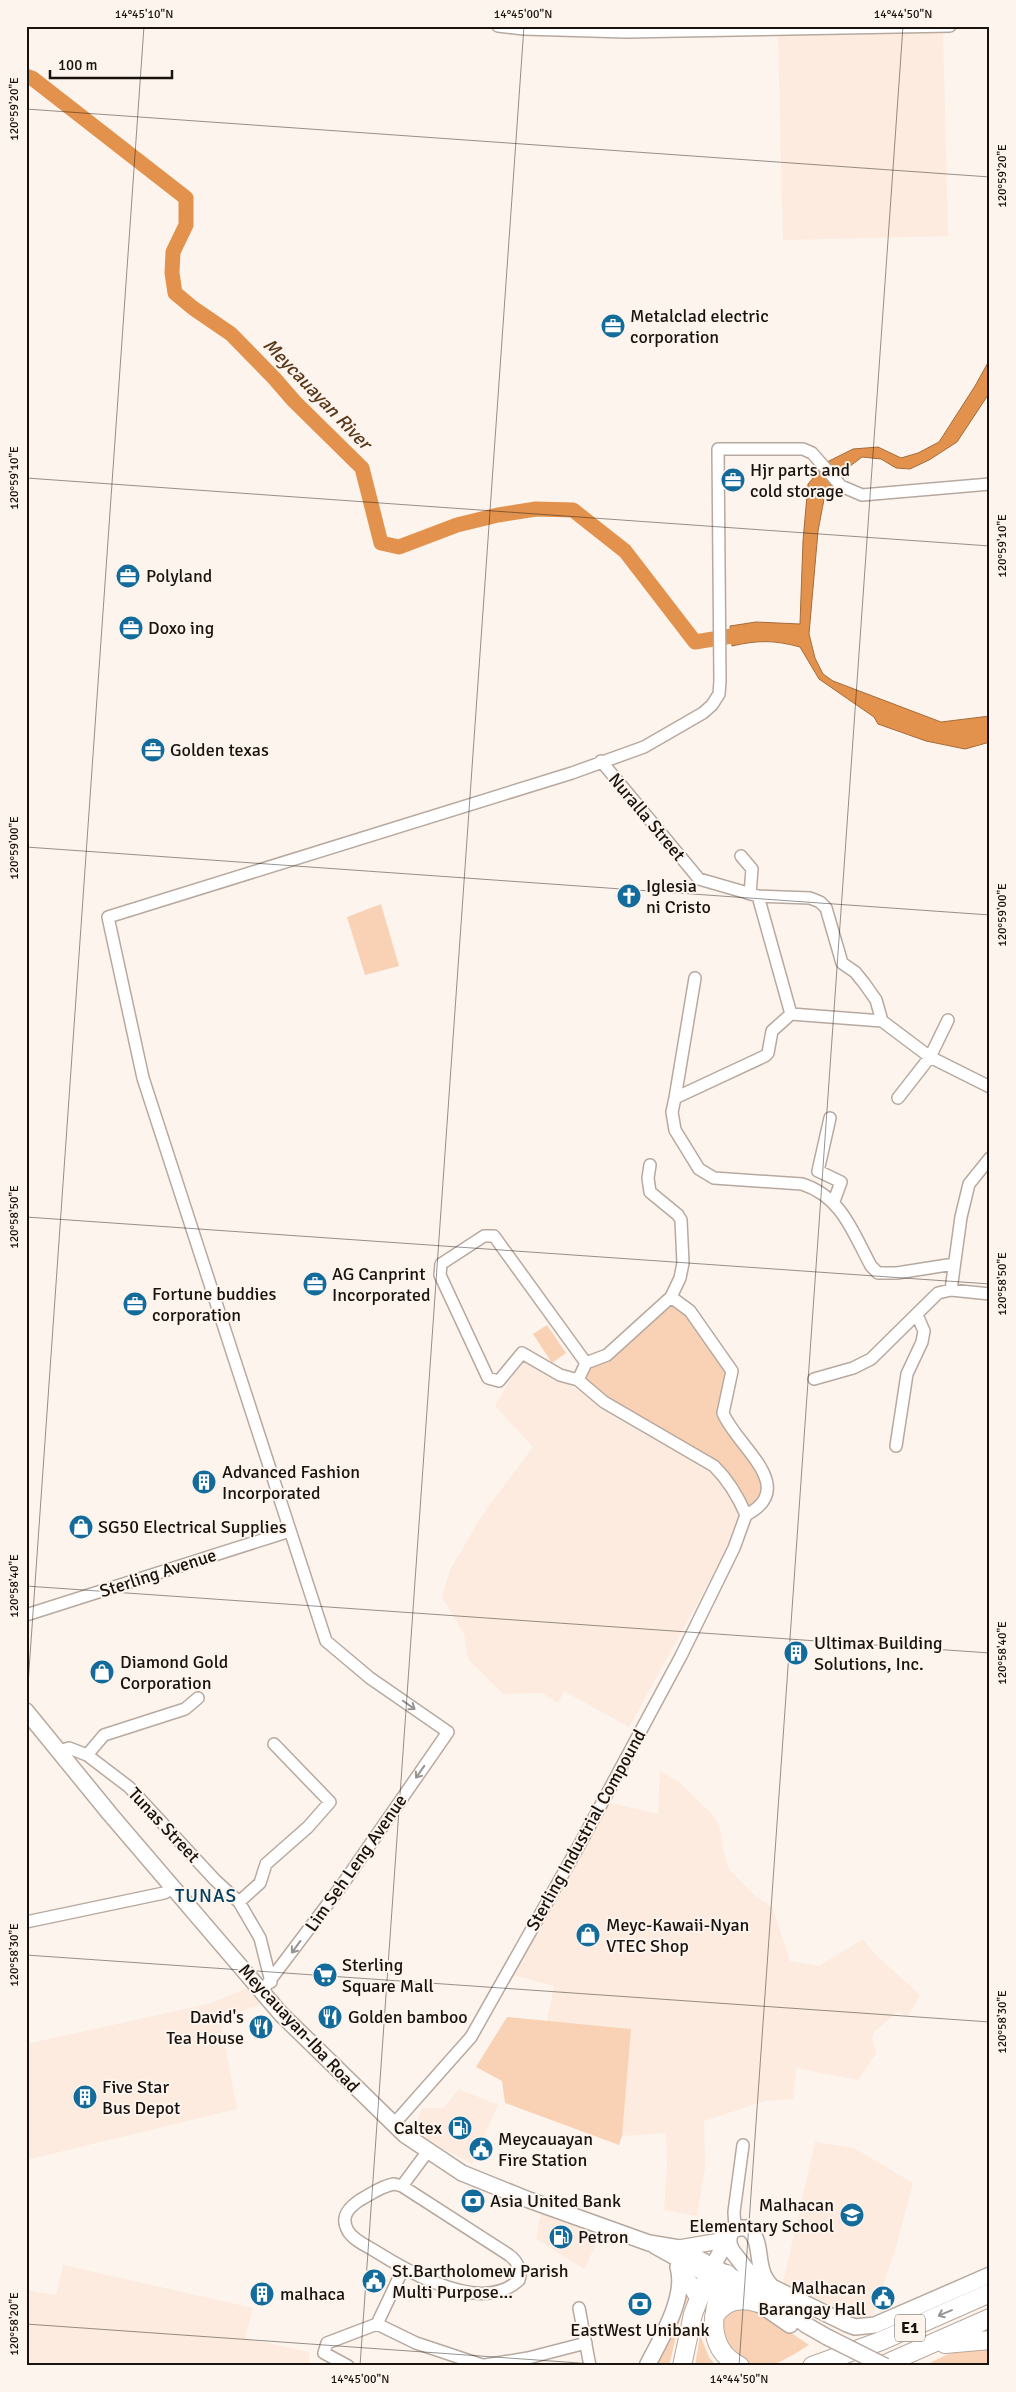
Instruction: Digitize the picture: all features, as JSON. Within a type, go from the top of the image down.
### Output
[{"type":"highway","points":[[682,2366],[691,2323],[687,2287],[718,2275],[714,2333],[718,2346],[728,2358],[740,2366]]},
{"type":"highway","name":"E1","points":[[812,2366],[826,2347],[882,2341],[990,2293]]},
{"type":"highway","points":[[714,2318],[719,2309],[732,2301],[747,2299],[764,2300]]},
{"type":"highway","name":"E1","points":[[883,2366],[990,2318]]},
{"type":"highway","points":[[923,2347],[990,2340]]},
{"type":"highway","points":[[801,2366],[826,2347]]},
{"type":"main road","name":"Meycauayan-Iba Road","points":[[26,1711],[174,1888],[266,1987],[281,2014],[393,2125],[428,2151],[462,2172],[545,2206],[676,2253],[764,2300]]},
{"type":"main road","points":[[646,2366],[687,2287],[676,2253],[720,2241],[732,2232],[747,2228],[754,2235],[760,2269],[766,2282],[772,2287],[855,2326],[875,2325],[990,2275]]},
{"type":"main road","points":[[718,2275],[732,2232]]},
{"type":"main road","points":[[732,2232],[728,2244],[754,2280],[764,2300],[806,2325],[826,2347],[862,2366]]},
{"type":"main road","points":[[826,2347],[883,2366]]},
{"type":"street","points":[[498,26],[524,29],[626,32],[950,26]]},
{"type":"street","points":[[290,1531],[143,1078],[108,917],[572,773],[644,747],[712,705],[719,694],[718,449],[803,449],[812,453],[841,486],[862,495],[990,484]]},
{"type":"street","name":"Nuralla Street","points":[[601,761],[696,877],[703,881],[754,895],[810,898],[820,902],[826,908],[842,963],[855,972],[876,1000],[882,1021]]},
{"type":"street","points":[[741,856],[752,869],[754,895],[791,1014]]},
{"type":"street","points":[[695,978],[672,1112],[674,1130],[699,1169],[714,1178],[802,1184],[814,1188],[834,1201],[871,1266],[878,1273],[897,1273],[954,1264]]},
{"type":"street","points":[[675,1098],[765,1056],[768,1053],[772,1031],[791,1014],[882,1021],[930,1057],[990,1087]]},
{"type":"street","points":[[898,1098],[930,1057],[948,1020]]},
{"type":"street","points":[[830,1118],[818,1171],[841,1182],[834,1201]]},
{"type":"street","points":[[951,1290],[961,1217],[968,1184],[990,1158]]},
{"type":"street","points":[[578,1380],[586,1364],[607,1355],[671,1297],[680,1278],[683,1263],[681,1220],[678,1215],[650,1192],[648,1178],[650,1165]]},
{"type":"street","points":[[586,1364],[494,1236],[484,1236],[441,1264],[440,1275],[488,1378],[499,1381],[522,1353],[560,1375],[578,1380],[604,1402],[714,1466],[725,1476],[737,1494],[746,1515],[756,1510],[769,1490],[768,1481],[760,1465],[738,1439],[723,1413],[732,1371],[690,1310],[671,1297]]},
{"type":"street","points":[[814,1379],[854,1368],[871,1358],[938,1293],[951,1290],[990,1294]]},
{"type":"street","points":[[896,1446],[907,1374],[922,1342],[924,1331],[917,1315]]},
{"type":"street","name":"Sterling Industrial Compound","points":[[393,2125],[471,2037],[581,1842],[681,1656],[734,1548],[746,1515]]},
{"type":"street","name":"Sterling Avenue","points":[[26,1615],[290,1531]]},
{"type":"street","name":"Lim Seh Leng Avenue","points":[[266,1987],[342,1885],[448,1732],[370,1678],[326,1641],[290,1531]]},
{"type":"street","points":[[87,1755],[104,1735],[186,1709],[198,1698]]},
{"type":"street","points":[[239,1902],[260,1883],[266,1864],[308,1827],[330,1802],[274,1744]]},
{"type":"street","name":"Tunas Street","points":[[59,1751],[69,1748],[87,1755],[129,1786],[215,1880],[239,1902],[260,1938],[266,1987]]},
{"type":"street","points":[[26,1922],[164,1893],[174,1888]]},
{"type":"street","points":[[732,2232],[743,2145]]},
{"type":"street","points":[[402,2186],[428,2151]]},
{"type":"street","points":[[384,2185],[402,2186],[509,2254],[519,2266],[521,2274],[515,2285],[497,2292],[466,2293],[403,2269],[351,2236],[344,2223],[344,2216],[350,2206],[384,2185]]},
{"type":"street","points":[[348,2366],[324,2353],[327,2343],[377,2324],[403,2269]]},
{"type":"street","points":[[579,2308],[590,2366]]},
{"type":"street","points":[[377,2324],[416,2343],[480,2365],[528,2358],[586,2343]]},
{"type":"shaded area","points":[[943,32],[948,236],[783,240],[778,36]]},
{"type":"shaded area","points":[[990,359],[990,392],[957,442],[929,460],[910,469],[896,468],[881,459],[862,457],[841,473],[825,494],[818,531],[809,634],[815,658],[823,674],[833,681],[941,722],[990,716],[990,742],[965,749],[926,741],[878,724],[874,717],[819,679],[800,647],[766,642],[732,646],[730,626],[756,622],[800,624],[803,541],[808,484],[827,462],[853,449],[878,447],[901,458],[918,453],[939,442]]},
{"type":"shaded area","points":[[381,904],[399,966],[365,975],[347,917]]},
{"type":"shaded area","points":[[671,1297],[732,1371],[723,1413],[769,1490],[746,1515],[725,1476],[578,1380],[586,1363],[607,1355]]},
{"type":"shaded area","points":[[547,1325],[566,1353],[552,1363],[533,1334]]},
{"type":"shaded area","points":[[522,1359],[629,1418],[714,1472],[740,1512],[740,1526],[629,1727],[564,1691],[558,1703],[542,1693],[503,1694],[468,1659],[464,1634],[442,1597],[450,1570],[483,1514],[533,1447],[495,1406]]},
{"type":"shaded area","name":"Diamond Gold Corporation","points":[[110,1661],[116,1674],[95,1684],[89,1671]]},
{"type":"shaded area","points":[[660,1771],[679,1782],[712,1814],[720,1827],[723,1850],[729,1869],[755,1896],[772,1907],[790,1961],[819,1966],[863,1939],[876,1955],[920,1995],[907,2018],[899,2011],[875,2031],[872,2038],[876,2053],[858,2080],[796,2068],[793,2099],[765,2101],[704,2121],[705,2168],[697,2216],[664,2210],[667,2167],[666,2133],[622,2136],[626,2028],[547,2021],[554,1986],[513,1975],[607,1802],[658,1814]]},
{"type":"shaded area","points":[[248,1988],[261,2004],[220,2019],[237,2109],[26,2160],[26,2044],[208,2004]]},
{"type":"shaded area","points":[[507,2017],[631,2029],[622,2136],[619,2145],[505,2103],[502,2081],[476,2067]]},
{"type":"shaded area","points":[[459,2089],[498,2105],[472,2164],[437,2145],[414,2129],[422,2108],[443,2108]]},
{"type":"shaded area","name":"Malhacan Elementary School","points":[[815,2142],[854,2148],[913,2183],[896,2247],[873,2315],[860,2319],[783,2283]]},
{"type":"shaded area","points":[[541,2213],[600,2236],[584,2269],[536,2239]]},
{"type":"shaded area","points":[[63,2265],[253,2308],[245,2338],[309,2352],[309,2366],[26,2366],[26,2290],[56,2295]]},
{"type":"shaded area","points":[[686,2292],[689,2297],[682,2311],[669,2366],[652,2366]]},
{"type":"shaded area","points":[[736,2305],[753,2307],[809,2345],[772,2365],[755,2367],[743,2364],[723,2349],[719,2319]]},
{"type":"shaded area","points":[[700,2335],[709,2357],[716,2366],[695,2366]]},
{"type":"shaded area","points":[[979,2348],[990,2350],[990,2366],[925,2366],[951,2353]]},
{"type":"waterway","name":"Meycauayan River","points":[[26,76],[32,78],[186,198],[186,225],[173,252],[172,273],[175,293],[231,334],[294,401],[362,468],[381,543],[399,547],[457,525],[498,515],[536,509],[573,510],[625,551],[695,642],[750,633]]},
{"type":"place","name":"Metalclad electric corporation","points":[[613,326]]},
{"type":"place","name":"Hjr parts and cold storage","points":[[733,480]]},
{"type":"place","name":"Polyland","points":[[128,576]]},
{"type":"place","name":"Doxo ing","points":[[131,628]]},
{"type":"place","name":"Golden texas","points":[[153,750]]},
{"type":"place","name":"Iglesia ni Cristo","points":[[629,896]]},
{"type":"place","name":"AG Canprint Incorporated","points":[[315,1284]]},
{"type":"place","name":"Fortune buddies corporation","points":[[135,1304]]},
{"type":"place","name":"Advanced Fashion Incorporated","points":[[204,1482]]},
{"type":"place","name":"SG50 Electrical Supplies","points":[[81,1527]]},
{"type":"place","name":"Ultimax Building Solutions, Inc.","points":[[796,1653]]},
{"type":"place","name":"Diamond Gold Corporation","points":[[102,1672]]},
{"type":"place","name":"Meyc-Kawaii-Nyan VTEC Shop","points":[[588,1935]]},
{"type":"place","name":"Sterling Square Mall","points":[[325,1975]]},
{"type":"place","name":"Golden bamboo","points":[[330,2017]]},
{"type":"place","name":"David's Tea House","points":[[261,2027]]},
{"type":"place","name":"Five Star Bus Depot","points":[[85,2097]]},
{"type":"place","name":"Caltex","points":[[460,2128]]},
{"type":"place","name":"Meycauayan Fire Station","points":[[481,2149]]},
{"type":"place","name":"Asia United Bank","points":[[473,2201]]},
{"type":"place","name":"Malhacan Elementary School","points":[[852,2215]]},
{"type":"place","name":"Petron","points":[[561,2237]]},
{"type":"place","name":"St.Bartholomew Parish Multi Purpose...","points":[[374,2281]]},
{"type":"place","name":"malhaca","points":[[262,2294]]},
{"type":"place","name":"Malhacan Barangay Hall","points":[[883,2298]]},
{"type":"place","name":"EastWest Unibank","points":[[640,2304]]},
{"type":"district","name":"TUNAS","points":[[206,1896]]}]
